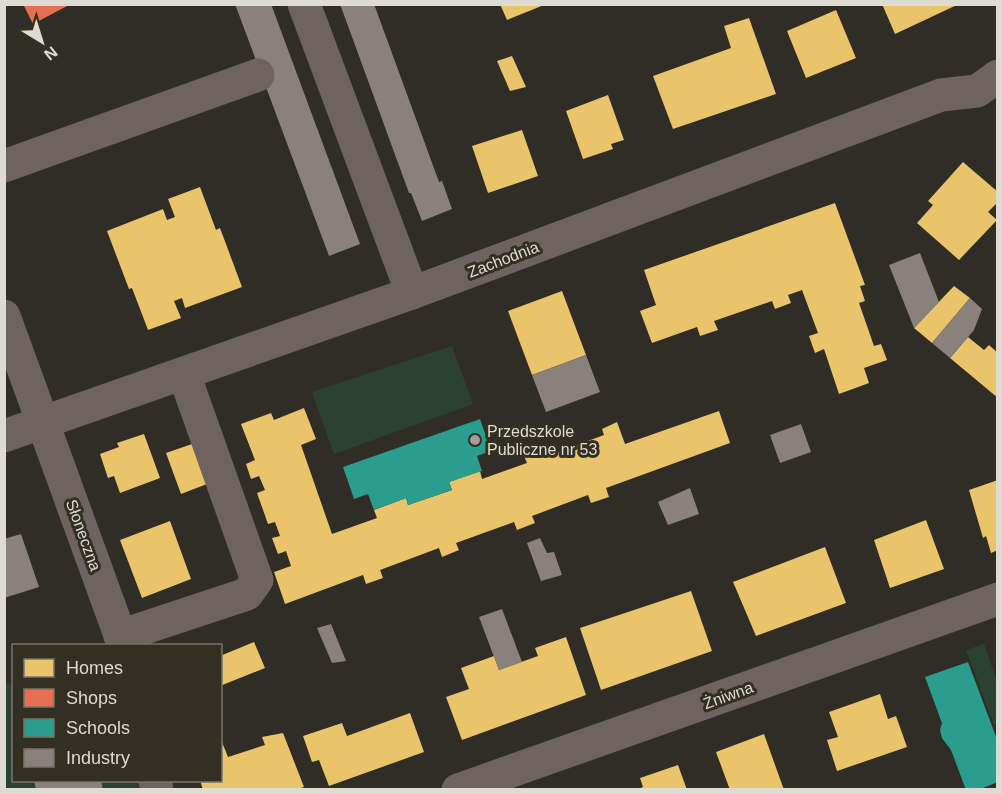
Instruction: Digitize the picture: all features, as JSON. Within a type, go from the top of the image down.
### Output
[{"type":"street","points":[[304,4],[412,293]]},
{"type":"street","points":[[4,166],[258,75]]},
{"type":"street","name":"Zachodnia","points":[[4,436],[44,424],[412,293],[941,95],[991,92]]},
{"type":"street","name":"Słoneczna","points":[[4,316],[122,641]]},
{"type":"street","points":[[122,641],[248,594],[257,580],[184,374]]},
{"type":"street","name":"Żniwna","points":[[459,789],[542,776],[998,599]]},
{"type":"green space","points":[[452,346],[473,404],[334,454],[312,392]]},
{"type":"green space","points":[[984,644],[997,682],[997,723],[994,725],[966,650]]},
{"type":"green space","points":[[12,682],[12,782],[143,782],[145,789],[5,789],[4,685]]},
{"type":"building: Homes","points":[[500,4],[544,4],[544,5],[507,20]]},
{"type":"building: Homes","points":[[882,4],[959,4],[895,34]]},
{"type":"building: Homes","points":[[836,10],[856,58],[806,78],[787,31]]},
{"type":"building: Homes","points":[[749,18],[776,94],[673,129],[653,76],[731,48],[724,26]]},
{"type":"building: Homes","points":[[512,56],[526,87],[510,91],[497,61]]},
{"type":"building: Homes","points":[[608,95],[624,140],[611,144],[613,149],[583,159],[566,111]]},
{"type":"building: Homes","points":[[522,130],[538,176],[488,193],[472,146]]},
{"type":"building: Homes","points":[[963,162],[998,192],[998,202],[988,212],[997,220],[959,260],[917,223],[933,205],[928,201]]},
{"type":"building: Homes","points":[[200,187],[216,230],[220,228],[242,287],[185,308],[182,298],[174,301],[181,318],[148,330],[132,288],[129,289],[107,231],[163,209],[167,220],[175,217],[168,199]]},
{"type":"building: Homes","points":[[835,203],[865,285],[860,286],[865,301],[859,303],[874,346],[881,344],[887,360],[864,368],[869,383],[839,394],[824,349],[815,353],[809,336],[818,333],[802,290],[788,295],[791,303],[775,309],[772,301],[714,321],[718,330],[700,336],[697,327],[652,343],[640,311],[656,305],[644,270]]},
{"type":"building: Homes","points":[[954,286],[970,298],[932,343],[914,328]]},
{"type":"building: Homes","points":[[562,291],[586,355],[532,375],[508,311]]},
{"type":"building: Homes","points":[[968,337],[984,350],[989,345],[998,353],[998,398],[950,358]]},
{"type":"building: Homes","points":[[304,408],[316,439],[301,445],[332,534],[377,518],[374,510],[406,498],[408,505],[452,490],[449,482],[480,471],[482,479],[527,463],[524,456],[555,444],[558,452],[604,435],[602,429],[617,422],[625,444],[719,411],[730,443],[606,488],[609,497],[591,503],[588,495],[532,516],[535,523],[517,530],[514,522],[456,543],[459,550],[442,557],[439,548],[380,570],[383,578],[366,584],[363,575],[285,604],[274,572],[291,566],[286,551],[278,554],[272,538],[280,536],[275,522],[268,524],[257,493],[265,490],[259,476],[251,479],[246,464],[255,460],[241,424],[271,413],[274,420]]},
{"type":"building: Homes","points":[[144,434],[160,478],[120,493],[114,476],[108,478],[100,454],[119,447],[117,443]]},
{"type":"building: Homes","points":[[192,444],[207,484],[181,494],[166,453]]},
{"type":"building: Homes","points":[[998,480],[998,550],[991,553],[986,536],[983,538],[969,490]]},
{"type":"building: Homes","points":[[926,520],[944,569],[890,588],[874,540]]},
{"type":"building: Homes","points":[[170,521],[191,579],[142,598],[120,540]]},
{"type":"building: Homes","points":[[825,547],[846,603],[756,636],[733,582]]},
{"type":"building: Homes","points":[[691,591],[712,651],[601,690],[580,628]]},
{"type":"building: Homes","points":[[566,637],[586,695],[462,740],[446,697],[469,689],[461,668],[494,656],[499,670],[538,656],[535,648]]},
{"type":"building: Homes","points":[[254,642],[265,668],[222,685],[222,655]]},
{"type":"building: Homes","points":[[880,694],[888,719],[896,716],[907,747],[837,771],[827,740],[838,737],[829,712]]},
{"type":"building: Homes","points":[[410,713],[424,752],[329,786],[319,760],[312,762],[303,736],[342,723],[347,736]]},
{"type":"building: Homes","points":[[283,733],[304,787],[295,790],[203,790],[201,782],[222,782],[222,742],[228,757],[265,745],[262,737]]},
{"type":"building: Homes","points":[[764,734],[784,790],[730,790],[716,752]]},
{"type":"building: Homes","points":[[678,765],[687,790],[636,790],[643,787],[640,778]]},
{"type":"building: Shops","points":[[23,4],[71,4],[33,24]]},
{"type":"building: Schools","points":[[480,419],[491,451],[477,456],[482,471],[449,482],[452,490],[408,505],[406,498],[374,510],[368,494],[354,499],[343,467]]},
{"type":"building: Schools","points":[[968,662],[998,742],[998,782],[978,790],[966,790],[951,750],[942,738],[940,730],[942,723],[925,677]]},
{"type":"building: Industry","points":[[235,4],[271,4],[360,244],[329,256]]},
{"type":"building: Industry","points":[[340,4],[374,4],[439,182],[442,181],[452,209],[422,221],[411,193],[409,193]]},
{"type":"building: Industry","points":[[920,253],[939,302],[914,328],[889,265]]},
{"type":"building: Industry","points":[[970,298],[982,309],[974,330],[950,358],[932,343]]},
{"type":"building: Industry","points":[[586,355],[600,392],[546,412],[532,375]]},
{"type":"building: Industry","points":[[801,424],[811,452],[780,463],[770,435]]},
{"type":"building: Industry","points":[[690,488],[699,514],[668,525],[658,502]]},
{"type":"building: Industry","points":[[21,534],[39,587],[4,598],[4,539]]},
{"type":"building: Industry","points":[[540,538],[547,553],[554,552],[562,575],[541,581],[527,543]]},
{"type":"building: Industry","points":[[502,609],[522,662],[499,670],[479,617]]},
{"type":"building: Industry","points":[[331,624],[346,661],[332,663],[317,628]]},
{"type":"building: Industry","points":[[34,782],[101,782],[103,790],[36,790]]},
{"type":"place","name":"Przedszkole Publiczne nr 53","points":[[475,440]]}]
